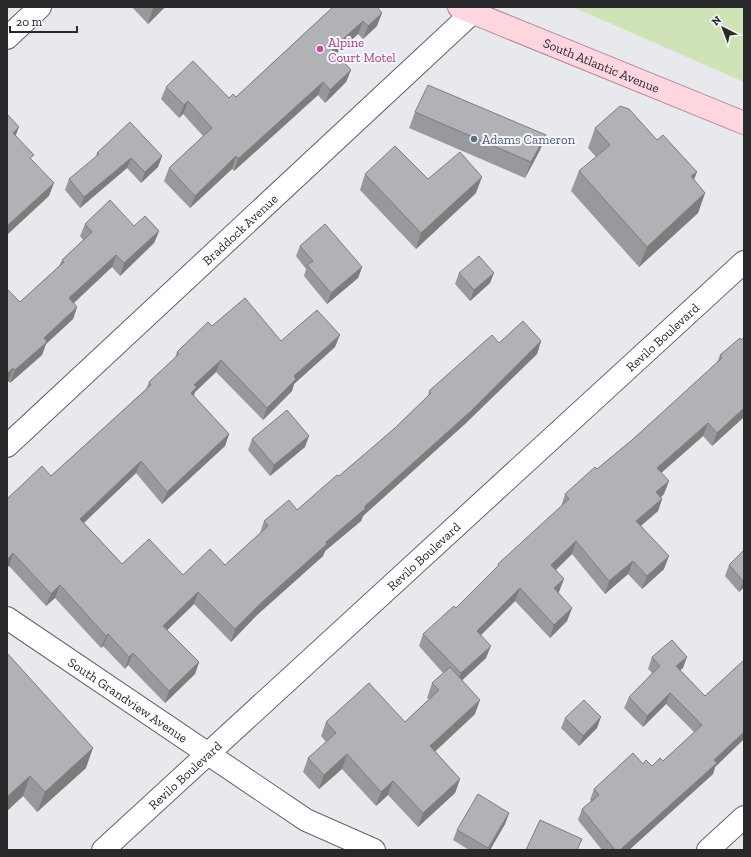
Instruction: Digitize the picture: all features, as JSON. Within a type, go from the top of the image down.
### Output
[{"type":"main road","name":"South Atlantic Avenue","points":[[466,10],[744,123]]},
{"type":"street","points":[[7,38],[40,7]]},
{"type":"street","name":"Braddock Avenue","points":[[7,446],[466,10]]},
{"type":"street","name":"Revilo Boulevard","points":[[103,850],[744,262]]},
{"type":"street","name":"South Grandview Avenue","points":[[7,618],[306,820],[374,850]]},
{"type":"street","points":[[708,850],[744,817]]},
{"type":"green space","points":[[573,7],[744,7],[744,82]]},
{"type":"building","points":[[333,7],[377,7],[382,13],[368,26],[363,21],[332,49],[351,70],[330,90],[323,82],[238,159],[236,156],[195,196],[169,168],[212,128],[188,101],[184,105],[166,87],[193,61],[229,98],[233,94],[236,97]]},
{"type":"building","points":[[428,85],[546,135],[531,162],[415,112]]},
{"type":"building","points":[[620,106],[629,109],[657,140],[663,135],[697,172],[691,176],[705,193],[647,247],[579,171],[610,145],[595,128]]},
{"type":"building","points":[[7,114],[19,127],[13,133],[34,155],[30,158],[54,183],[7,226]]},
{"type":"building","points":[[130,122],[162,156],[145,172],[131,158],[84,197],[69,179],[99,154],[97,153]]},
{"type":"building","points":[[395,146],[428,179],[460,152],[482,177],[421,233],[365,174]]},
{"type":"building","points":[[110,200],[134,226],[145,216],[159,231],[124,263],[116,255],[69,298],[77,307],[44,338],[47,342],[15,370],[13,368],[7,374],[7,289],[20,302],[64,262],[62,260],[92,232],[85,224]]},
{"type":"building","points":[[325,224],[362,267],[331,293],[307,265],[313,261],[300,246]]},
{"type":"building","points":[[479,256],[494,273],[474,290],[459,273]]},
{"type":"building","points":[[245,298],[281,341],[317,310],[340,335],[294,376],[296,379],[267,408],[221,360],[194,385],[197,387],[191,393],[229,434],[167,492],[141,461],[80,519],[122,564],[149,539],[183,575],[210,549],[225,565],[268,526],[264,521],[289,500],[297,510],[337,475],[339,476],[395,428],[431,393],[429,391],[492,335],[499,343],[523,321],[541,341],[471,411],[364,507],[366,508],[326,542],[327,544],[261,603],[235,629],[198,592],[163,626],[199,662],[169,691],[133,653],[129,657],[108,634],[106,636],[60,585],[51,594],[13,553],[7,560],[7,499],[42,466],[51,476],[151,385],[149,382],[179,354],[177,352],[208,322],[212,326]]},
{"type":"building","points":[[744,337],[744,408],[717,433],[708,423],[657,468],[669,481],[656,492],[662,499],[636,521],[669,556],[647,576],[633,561],[609,581],[576,541],[551,565],[564,579],[554,588],[572,608],[554,625],[520,588],[477,631],[491,646],[461,673],[423,634],[454,606],[456,608],[499,565],[498,564],[569,499],[565,494],[595,467],[597,469],[632,440],[722,358],[720,355],[740,338],[741,340]]},
{"type":"building","points":[[287,410],[309,436],[274,465],[252,439]]},
{"type":"building","points":[[744,550],[744,580],[743,581],[729,565]]},
{"type":"building","points":[[672,640],[687,657],[676,666],[705,696],[744,660],[744,732],[714,760],[717,763],[620,850],[615,850],[582,809],[599,795],[594,789],[633,753],[643,764],[646,760],[652,766],[660,758],[663,761],[702,725],[670,693],[647,716],[629,697],[660,666],[652,657]]},
{"type":"building","points":[[7,653],[93,748],[45,792],[30,776],[7,797]]},
{"type":"building","points":[[450,667],[480,700],[430,746],[460,779],[423,813],[393,781],[381,792],[347,754],[324,775],[308,758],[336,733],[326,722],[369,683],[405,722],[439,690],[432,683]]},
{"type":"building","points":[[584,700],[601,717],[583,736],[565,718]]},
{"type":"building","points":[[478,794],[509,813],[488,848],[457,830]]},
{"type":"building","points":[[540,820],[582,839],[577,850],[526,850]]},
{"type":"place","name":"Alpine Court Motel","points":[[320,49]]},
{"type":"place","name":"Adams Cameron","points":[[474,139]]}]
